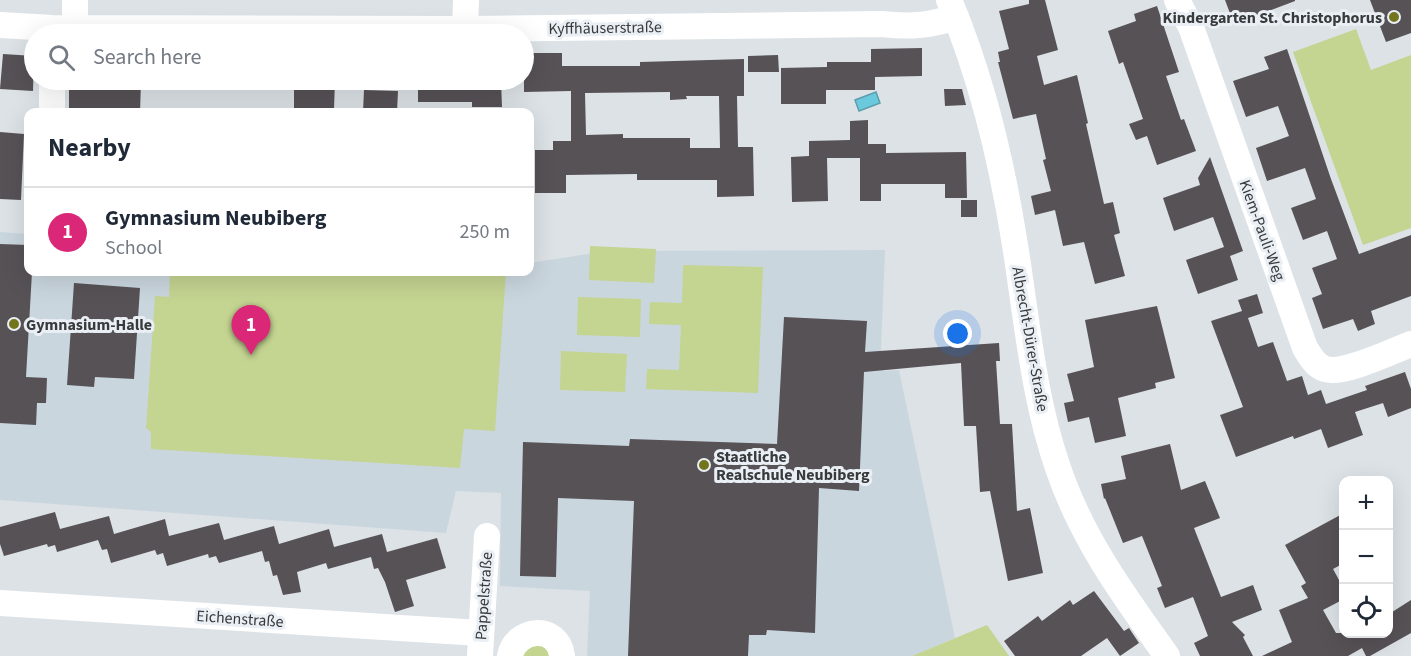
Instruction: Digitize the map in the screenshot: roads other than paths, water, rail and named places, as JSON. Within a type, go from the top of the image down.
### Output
[{"type":"street","points":[[63,24],[75,0]]},
{"type":"street","points":[[465,24],[466,0]]},
{"type":"street","name":"Kiem-Pauli-Weg","points":[[1177,0],[1194,37],[1305,348],[1314,362],[1325,369],[1339,369],[1411,344]]},
{"type":"street","name":"Kyffhäuserstraße","points":[[534,28],[930,25],[953,8]]},
{"type":"street","name":"Albrecht-Dürer-Straße","points":[[953,8],[971,56],[1000,159],[1016,247],[1035,377],[1056,463],[1078,516],[1108,573],[1167,656]]},
{"type":"street","name":"Kyffhäuserstraße","points":[[0,25],[24,27]]},
{"type":"street","points":[[52,90],[52,108]]},
{"type":"street","name":"Pappelstraße","points":[[480,644],[486,536]]},
{"type":"street","name":"Eichenstraße","points":[[0,603],[480,644]]},
{"type":"street","points":[[510,656],[511,650],[520,639],[533,634],[548,634],[557,640],[562,656]]},
{"type":"water","points":[[876,92],[880,103],[859,111],[855,100]]},
{"type":"place","name":"Kindergarten St. Christophorus","points":[[1394,17]]},
{"type":"place","name":"Gymnasium-Halle","points":[[14,324]]},
{"type":"place","name":"Gymnasium Neubiberg","points":[[251,355]]},
{"type":"place","name":"Staatliche Realschule Neubiberg","points":[[704,465]]}]
